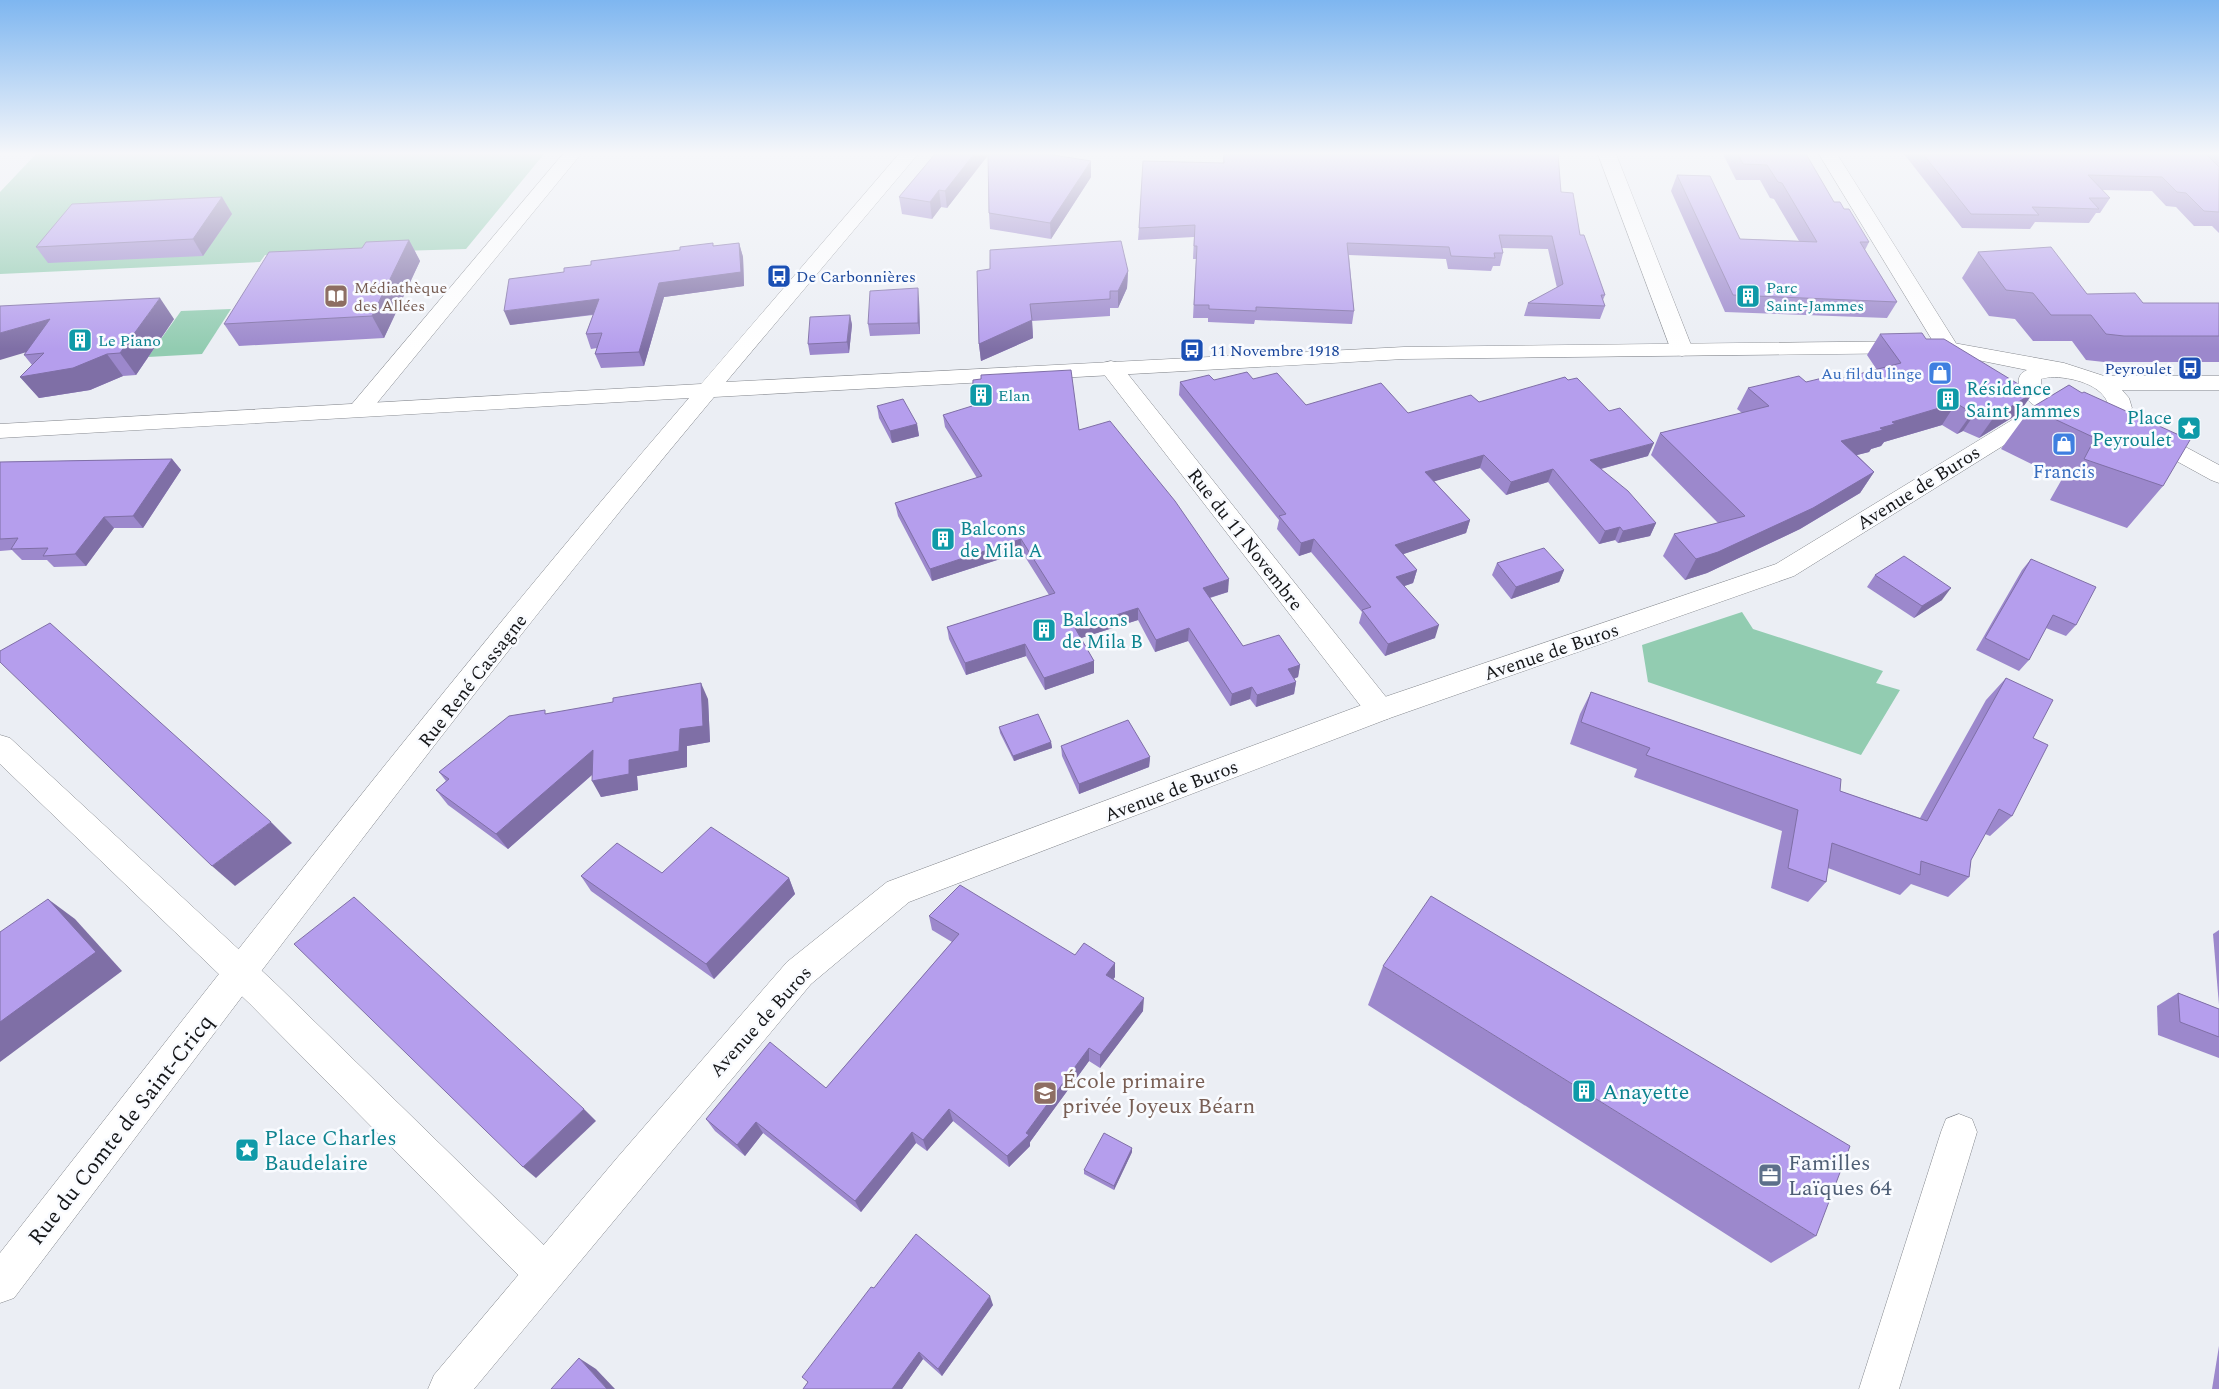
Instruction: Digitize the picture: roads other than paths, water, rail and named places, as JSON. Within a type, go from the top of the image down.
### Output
[{"type":"street","points":[[360,409],[518,219]]},
{"type":"street","name":"Rue René Cassagne","points":[[240,973],[577,547],[707,390],[854,219]]},
{"type":"street","points":[[1632,219],[1682,350]]},
{"type":"street","points":[[1868,219],[1948,348],[2076,417],[2090,420],[2112,418],[2219,474]]},
{"type":"street","points":[[0,431],[360,409],[1404,353],[1948,348],[2064,370],[2090,377],[2111,390],[2120,405],[2118,412],[2112,418]]},
{"type":"street","name":"Rue du 11 Novembre","points":[[1111,368],[1380,710]]},
{"type":"street","points":[[2039,397],[2029,381],[2032,375],[2040,371],[2064,370]]},
{"type":"street","points":[[2102,383],[2219,383]]},
{"type":"street","name":"Avenue de Buros","points":[[448,1389],[799,973],[898,892],[1380,710],[1784,570],[2039,397]]},
{"type":"street","points":[[0,746],[240,973],[544,1273]]},
{"type":"street","name":"Rue du Comte de Saint-Cricq","points":[[0,1284],[240,973]]},
{"type":"street","points":[[1879,1389],[1959,1132]]},
{"type":"place","name":"De Carbonnières","points":[[779,276]]},
{"type":"place","name":"Médiathèque des Allées","points":[[336,296]]},
{"type":"place","name":"Parc Saint-Jammes","points":[[1748,296]]},
{"type":"place","name":"Le Piano","points":[[80,340]]},
{"type":"place","name":"11 Novembre 1918","points":[[1192,350]]},
{"type":"place","name":"Peyroulet","points":[[2190,368]]},
{"type":"place","name":"Au fil du linge","points":[[1940,373]]},
{"type":"place","name":"Elan","points":[[981,395]]},
{"type":"place","name":"Résidence Saint Jammes","points":[[1948,399]]},
{"type":"place","name":"Place Peyroulet","points":[[2189,428]]},
{"type":"place","name":"Francis","points":[[2064,444]]},
{"type":"place","name":"Balcons de Mila A","points":[[943,539]]},
{"type":"place","name":"Balcons de Mila B","points":[[1044,630]]},
{"type":"place","name":"Anayette","points":[[1584,1091]]},
{"type":"place","name":"École primaire privée Joyeux Béarn","points":[[1045,1093]]},
{"type":"place","name":"Place Charles Baudelaire","points":[[247,1150]]},
{"type":"place","name":"Familles Laïques 64","points":[[1770,1175]]}]
